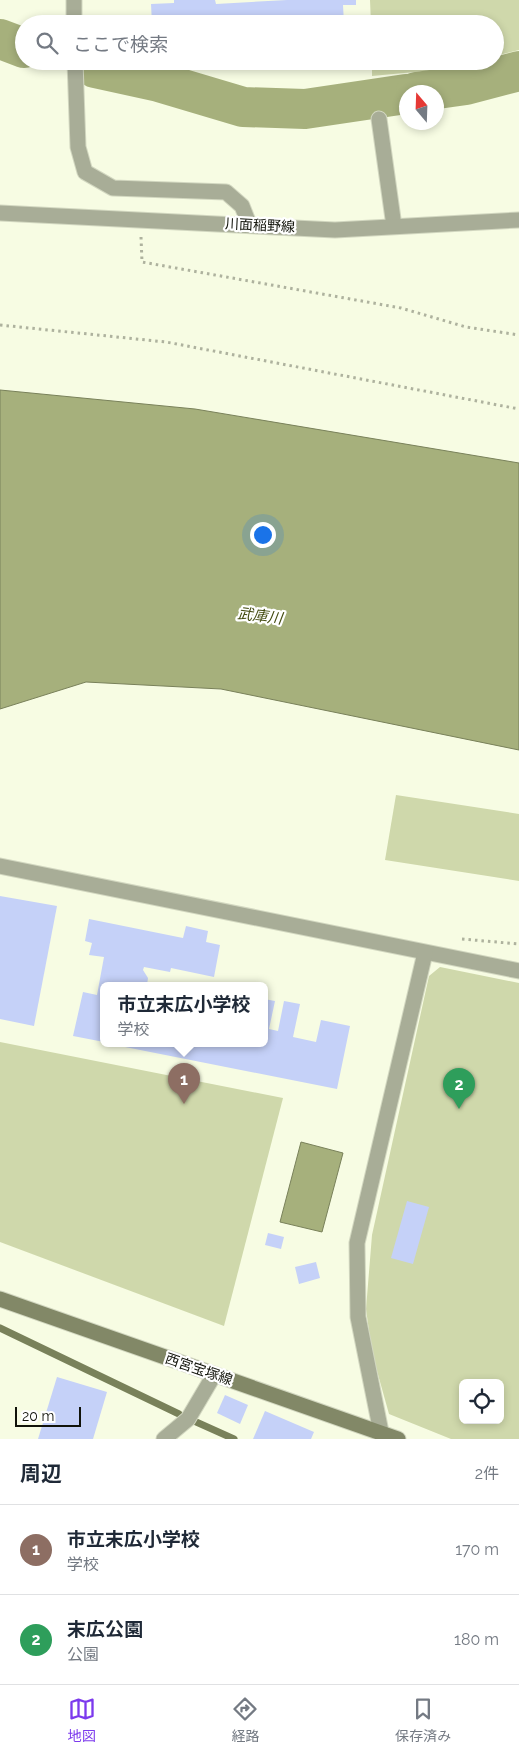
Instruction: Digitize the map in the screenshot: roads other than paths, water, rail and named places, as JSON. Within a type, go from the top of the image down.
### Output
[{"type":"main road","name":"西宮宝塚線","points":[[0,1299],[398,1439]]},
{"type":"street","points":[[74,0],[74,15]]},
{"type":"street","points":[[75,70],[78,147],[85,172],[113,188],[226,192],[242,206],[249,224]]},
{"type":"street","points":[[379,119],[394,226]]},
{"type":"street","name":"川面稲野線","points":[[0,213],[249,224],[335,230],[519,220]]},
{"type":"street","points":[[0,866],[519,972]]},
{"type":"street","points":[[381,1432],[358,1318],[357,1243],[425,953]]},
{"type":"street","points":[[167,1438],[188,1419],[214,1375]]},
{"type":"water","name":"武庫川","points":[[0,390],[195,409],[519,463],[519,750],[221,689],[86,682],[0,709]]},
{"type":"water","points":[[301,1142],[343,1153],[322,1232],[280,1222]]},
{"type":"waterway","points":[[0,39],[15,45]]},
{"type":"waterway","points":[[104,70],[159,82],[243,107],[305,109],[399,95]]},
{"type":"waterway","points":[[444,88],[466,85],[519,71]]},
{"type":"waterway","points":[[0,1328],[179,1414]]},
{"type":"waterway","points":[[194,1421],[234,1439]]},
{"type":"place","name":"市立末広小学校","points":[[184,1104]]},
{"type":"place","name":"末広公園","points":[[459,1109]]}]
